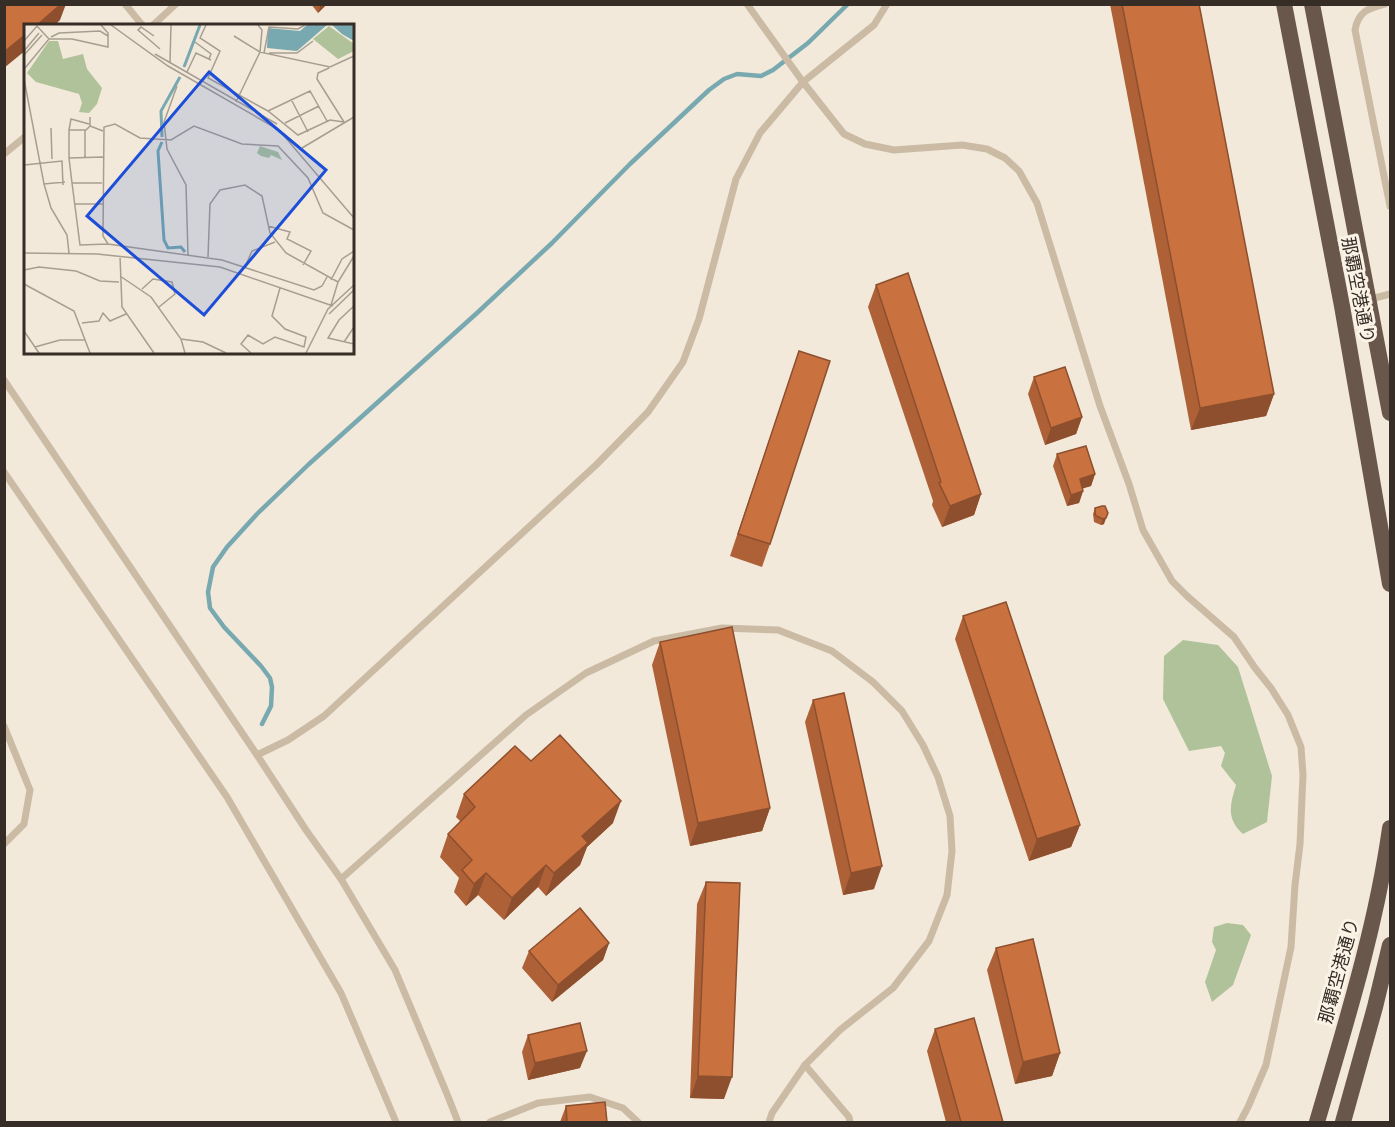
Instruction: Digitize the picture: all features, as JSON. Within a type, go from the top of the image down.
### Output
[{"type":"highway","name":"那覇空港通り","points":[[1284,4],[1342,306],[1390,584]]},
{"type":"highway","name":"那覇空港通り","points":[[1312,4],[1390,412]]},
{"type":"highway","name":"那覇空港通り","points":[[1317,1122],[1371,928],[1390,828]]},
{"type":"highway","points":[[1343,1122],[1376,1007],[1390,945]]},
{"type":"lane","points":[[125,4],[141,24]]},
{"type":"lane","points":[[154,24],[176,4]]},
{"type":"lane","points":[[747,4],[844,134],[865,144],[894,150],[962,145],[987,149],[1005,158],[1019,171],[1037,203],[1100,406],[1130,484],[1143,530],[1172,581],[1234,637],[1288,715],[1301,747],[1303,775],[1300,844],[1291,947],[1266,1065],[1240,1122]]},
{"type":"lane","points":[[257,755],[288,740],[324,716],[597,465],[648,412],[683,362],[699,320],[736,179],[760,132],[803,82],[874,25],[887,4]]},
{"type":"lane","points":[[1385,4],[1359,16],[1355,30],[1390,206]]},
{"type":"lane","points":[[4,154],[24,138]]},
{"type":"lane","points":[[1342,306],[1390,294]]},
{"type":"lane","points":[[4,380],[341,879],[395,970],[458,1122]]},
{"type":"lane","points":[[4,472],[227,797],[341,993],[396,1122]]},
{"type":"lane","points":[[341,879],[526,715],[586,673],[654,640],[722,628],[778,630],[832,651],[873,682],[902,711],[923,745],[938,777],[950,816],[952,851],[947,895],[929,941],[893,988],[840,1030],[805,1065],[772,1113],[769,1122]]},
{"type":"lane","points":[[4,726],[30,790],[24,824],[4,844]]},
{"type":"lane","points":[[805,1065],[849,1117],[850,1122]]},
{"type":"lane","points":[[490,1122],[538,1103],[590,1097],[623,1108],[638,1122]]},
{"type":"green space","points":[[1183,640],[1218,645],[1238,667],[1272,776],[1267,822],[1243,834],[1232,817],[1231,805],[1236,785],[1221,766],[1225,753],[1221,746],[1189,751],[1163,699],[1164,656]]},
{"type":"green space","points":[[1227,923],[1243,925],[1251,935],[1233,985],[1212,1002],[1205,982],[1216,950],[1212,942],[1214,927]]},
{"type":"building","points":[[4,4],[61,4],[38,24],[24,24],[24,36],[4,52]]},
{"type":"building","points":[[1122,4],[1199,4],[1274,394],[1200,408]]},
{"type":"building","points":[[908,273],[981,494],[950,506],[939,483],[941,482],[876,285]]},
{"type":"building","points":[[799,351],[830,361],[770,544],[738,534]]},
{"type":"building","points":[[1065,367],[1082,417],[1051,428],[1034,377]]},
{"type":"building","points":[[1086,446],[1095,474],[1080,479],[1083,491],[1071,495],[1057,454]]},
{"type":"building","points":[[1105,506],[1108,513],[1103,519],[1095,513],[1095,508]]},
{"type":"building","points":[[1006,602],[1080,825],[1037,839],[963,616]]},
{"type":"building","points":[[732,627],[770,808],[698,823],[660,642]]},
{"type":"building","points":[[844,693],[882,866],[851,873],[813,700]]},
{"type":"building","points":[[560,735],[621,801],[582,836],[588,843],[554,873],[546,865],[512,898],[486,873],[474,884],[462,870],[472,860],[448,834],[475,807],[464,794],[515,746],[531,761]]},
{"type":"building","points":[[706,882],[740,883],[732,1077],[698,1076]]},
{"type":"building","points":[[580,908],[609,943],[558,985],[529,951]]},
{"type":"building","points":[[1033,939],[1060,1053],[1023,1062],[996,948]]},
{"type":"building","points":[[974,1018],[1003,1122],[961,1122],[935,1029]]},
{"type":"building","points":[[580,1023],[587,1051],[535,1063],[528,1035]]},
{"type":"building","points":[[605,1102],[607,1122],[567,1122],[566,1106]]},
{"type":"waterway","points":[[262,724],[271,706],[270,678],[210,608],[208,592],[213,567],[227,547],[257,514],[309,464],[552,243],[630,164],[709,90],[724,79],[737,74],[761,76],[773,70],[808,43],[848,4]]}]
